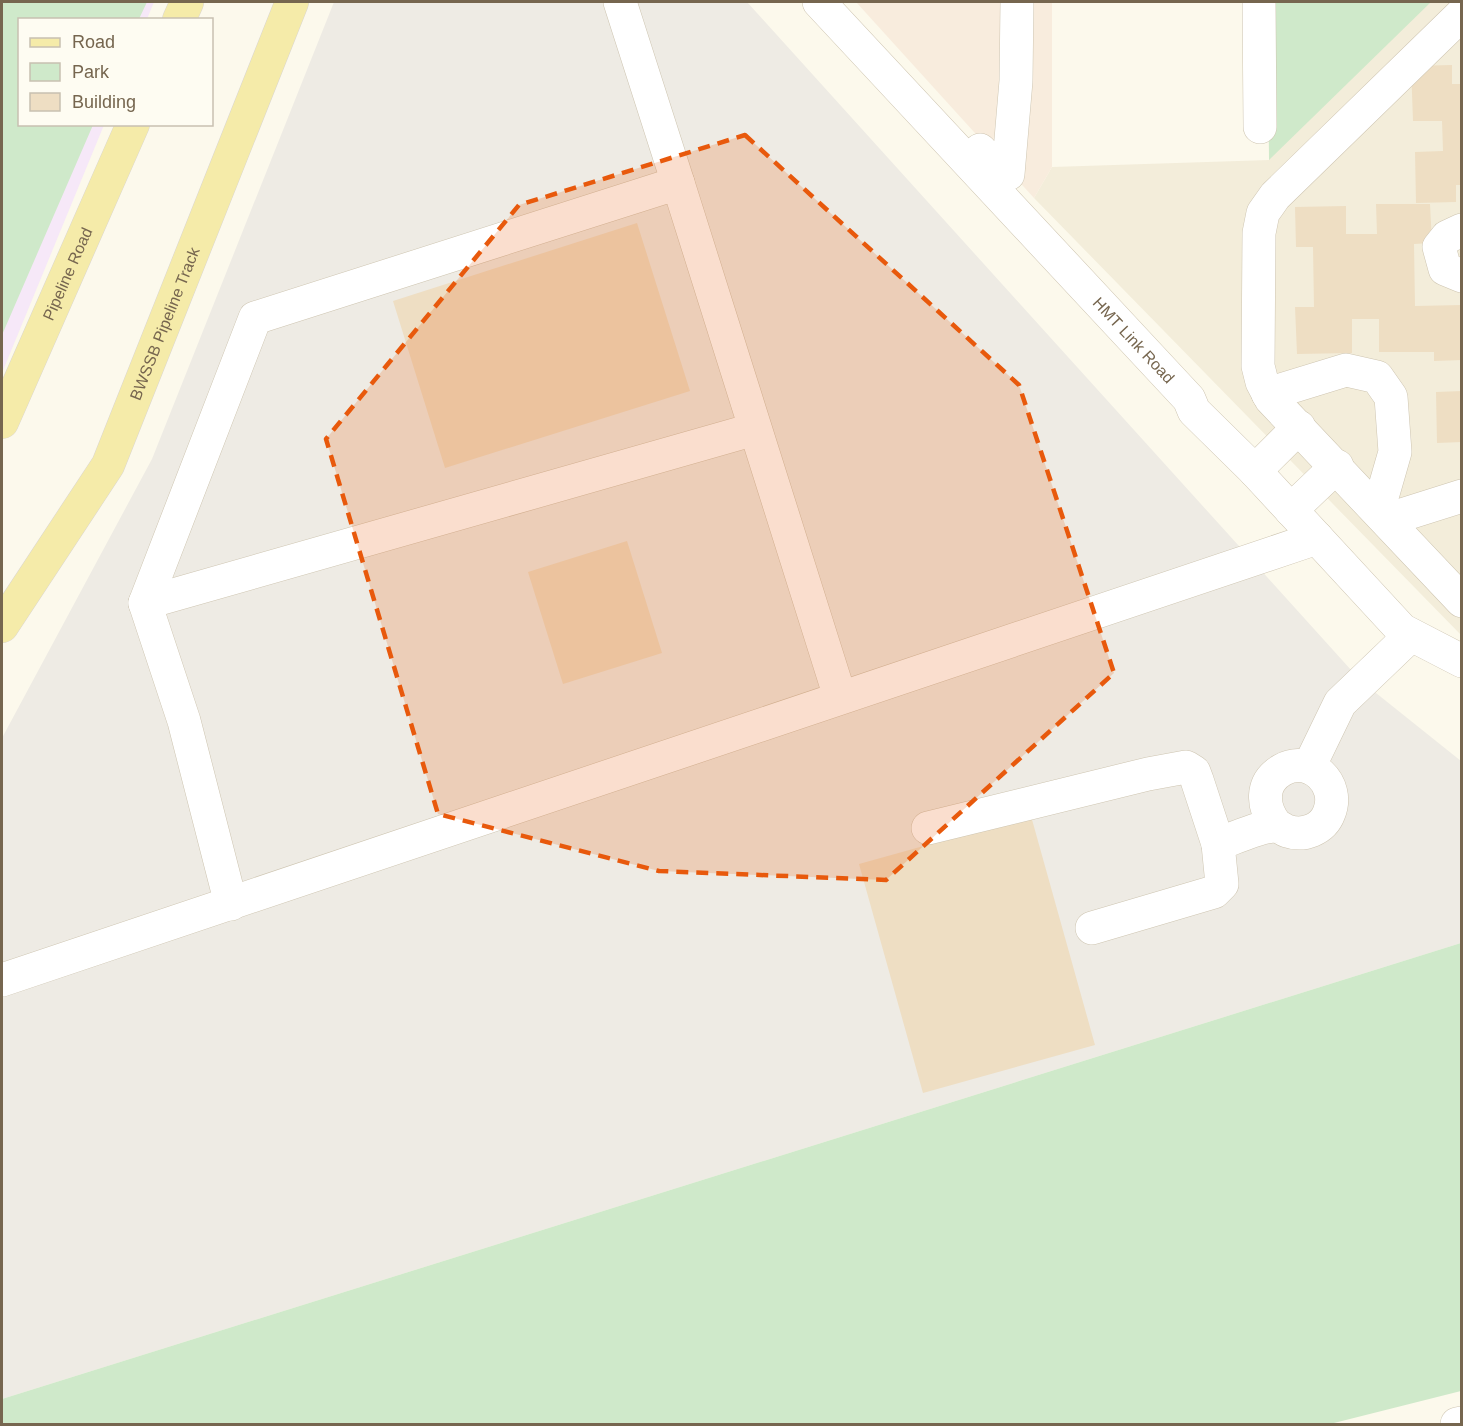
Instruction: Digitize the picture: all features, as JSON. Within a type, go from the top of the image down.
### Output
[{"type":"main road","points":[[180,18],[187,2]]},
{"type":"main road","name":"BWSSB Pipeline Track","points":[[2,626],[108,465],[292,2]]},
{"type":"main road","name":"Pipeline Road","points":[[2,422],[132,126]]},
{"type":"street","points":[[620,2],[840,697]]},
{"type":"street","points":[[829,3],[1006,177],[1016,81],[1017,2]]},
{"type":"street","points":[[1259,2],[1260,127]]},
{"type":"street","name":"HMT Link Road","points":[[829,3],[1189,399],[1194,411],[1255,471],[1402,630],[1456,662]]},
{"type":"street","points":[[1461,14],[1275,196],[1263,213],[1259,234],[1258,366],[1268,394],[1461,601]]},
{"type":"street","points":[[231,904],[184,721],[145,603],[255,318],[678,183]]},
{"type":"street","points":[[1461,230],[1447,237],[1439,247],[1445,269],[1461,276]]},
{"type":"street","points":[[1268,394],[1346,370],[1377,377],[1391,398],[1395,452],[1382,515]]},
{"type":"street","points":[[1255,471],[1299,427]]},
{"type":"street","points":[[145,603],[755,429]]},
{"type":"street","points":[[1291,510],[1337,466]]},
{"type":"street","points":[[1382,515],[1461,496]]},
{"type":"street","points":[[2,980],[1317,538]]},
{"type":"street","points":[[1309,767],[1341,703],[1411,635]]},
{"type":"street","points":[[928,828],[1148,774],[1186,767],[1194,772],[1218,844],[1222,884],[1214,892],[1092,928]]},
{"type":"street","points":[[1309,767],[1326,780],[1331,789],[1332,800],[1326,819],[1309,832],[1297,834],[1276,825],[1265,805],[1269,782],[1287,768],[1309,767]]},
{"type":"street","points":[[1218,844],[1276,825]]},
{"type":"street","points":[[1457,1425],[1461,1423]]},
{"type":"highlighted area","points":[[745,135],[1019,385],[1114,673],[886,880],[659,871],[438,814],[326,439],[519,205]]},
{"type":"shaded area","points":[[2,2],[154,2],[147,18],[18,18],[18,126],[104,126],[2,373]]},
{"type":"shaded area","points":[[334,2],[747,2],[1361,681],[1461,761],[1461,943],[2,1399],[2,738],[152,459]]},
{"type":"shaded area","points":[[856,2],[1052,2],[1052,167],[1034,198]]},
{"type":"shaded area","points":[[1268,2],[1461,2],[1461,635],[1034,198],[1052,167],[1269,160]]},
{"type":"green space","points":[[2,2],[147,2],[139,18],[18,18],[18,126],[93,126],[2,335]]},
{"type":"green space","points":[[1268,2],[1431,2],[1269,160]]},
{"type":"green space","points":[[1461,943],[1461,1391],[1330,1424],[2,1424],[2,1399]]},
{"type":"building","points":[[1452,65],[1452,84],[1462,84],[1462,185],[1456,185],[1456,202],[1416,203],[1415,152],[1443,151],[1442,121],[1413,121],[1411,66]]},
{"type":"building","points":[[1376,204],[1430,204],[1432,243],[1414,244],[1415,306],[1462,305],[1462,360],[1434,361],[1434,352],[1379,352],[1379,319],[1352,319],[1352,353],[1297,354],[1295,307],[1314,307],[1313,247],[1296,247],[1295,207],[1346,206],[1346,234],[1377,234]]},
{"type":"building","points":[[637,223],[690,391],[445,468],[393,301]]},
{"type":"building","points":[[1462,391],[1462,442],[1437,443],[1436,392]]},
{"type":"building","points":[[627,541],[662,653],[563,684],[528,572]]},
{"type":"building","points":[[1031,816],[1095,1045],[923,1093],[859,864]]}]
